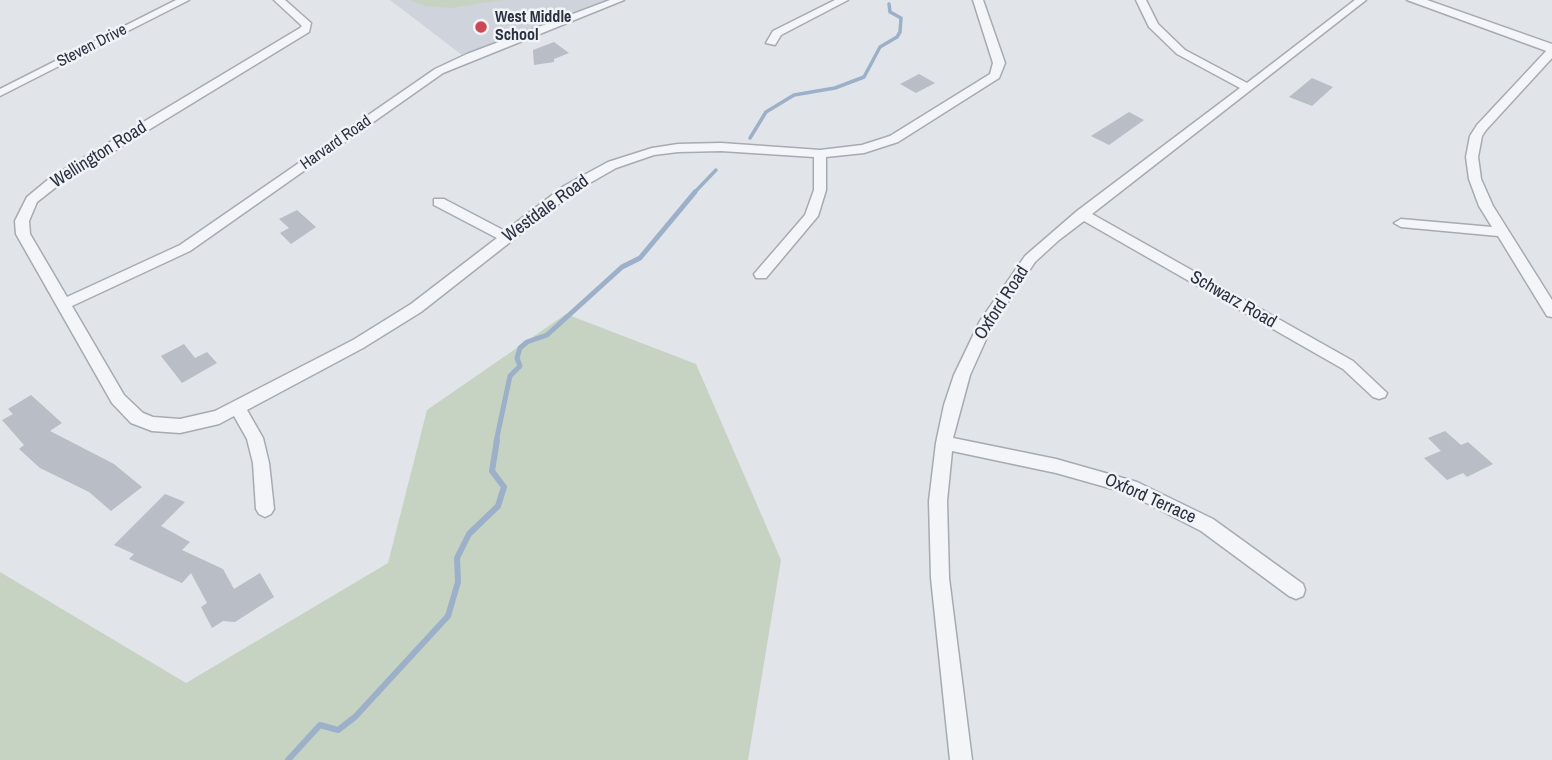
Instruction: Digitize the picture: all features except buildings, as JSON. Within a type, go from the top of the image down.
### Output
[{"type":"street","name":"Steven Drive","points":[[0,93],[184,0]]},
{"type":"street","name":"Wellington Road","points":[[170,427],[145,421],[126,410],[62,305],[22,230],[25,211],[32,200],[55,181],[305,30],[307,25],[279,0]]},
{"type":"street","name":"Harvard Road","points":[[62,305],[185,248],[439,71],[619,0]]},
{"type":"street","points":[[771,43],[777,33],[843,0]]},
{"type":"street","name":"Westdale Road","points":[[170,427],[198,423],[238,408],[389,325],[582,180],[612,165],[652,152],[678,148],[721,147],[820,154],[864,149],[894,139],[995,76],[999,63],[978,0]]},
{"type":"street","points":[[1141,0],[1153,25],[1181,52],[1205,67],[1248,87]]},
{"type":"street","name":"Oxford Road","points":[[961,760],[938,540],[938,501],[944,443],[962,375],[1000,299],[1030,259],[1082,214],[1361,0]]},
{"type":"street","points":[[1414,0],[1552,50],[1481,128],[1473,147],[1475,179],[1486,206],[1552,312]]},
{"type":"street","points":[[761,274],[811,216],[820,190],[820,154]]},
{"type":"street","points":[[439,202],[507,237]]},
{"type":"street","name":"Schwarz Road","points":[[1082,214],[1348,365],[1379,393]]},
{"type":"street","points":[[1401,223],[1503,232]]},
{"type":"street","points":[[238,408],[255,438],[265,509]]},
{"type":"street","name":"Oxford Terrace","points":[[944,443],[1078,471],[1131,487],[1207,525],[1296,590]]},
{"type":"shaded area","name":"West Middle School","points":[[390,0],[607,0],[462,55]]},
{"type":"green space","points":[[410,0],[502,0],[452,8],[425,6]]},
{"type":"green space","points":[[566,314],[696,364],[781,560],[748,760],[0,760],[0,572],[186,683],[388,563],[427,410]]},
{"type":"waterway","points":[[750,138],[766,112],[794,95],[835,88],[864,77],[880,47],[897,37],[900,32],[901,18],[890,12],[889,4]]},
{"type":"waterway","points":[[693,194],[716,170]]},
{"type":"waterway","points":[[496,442],[510,376],[520,366],[517,358],[520,348],[527,342],[547,335],[622,267],[640,258],[695,192]]},
{"type":"waterway","points":[[288,760],[320,725],[338,730],[355,717],[448,616],[458,582],[457,558],[469,534],[498,506],[504,487],[492,471],[497,440]]},
{"type":"place","name":"West Middle School","points":[[481,27]]}]
